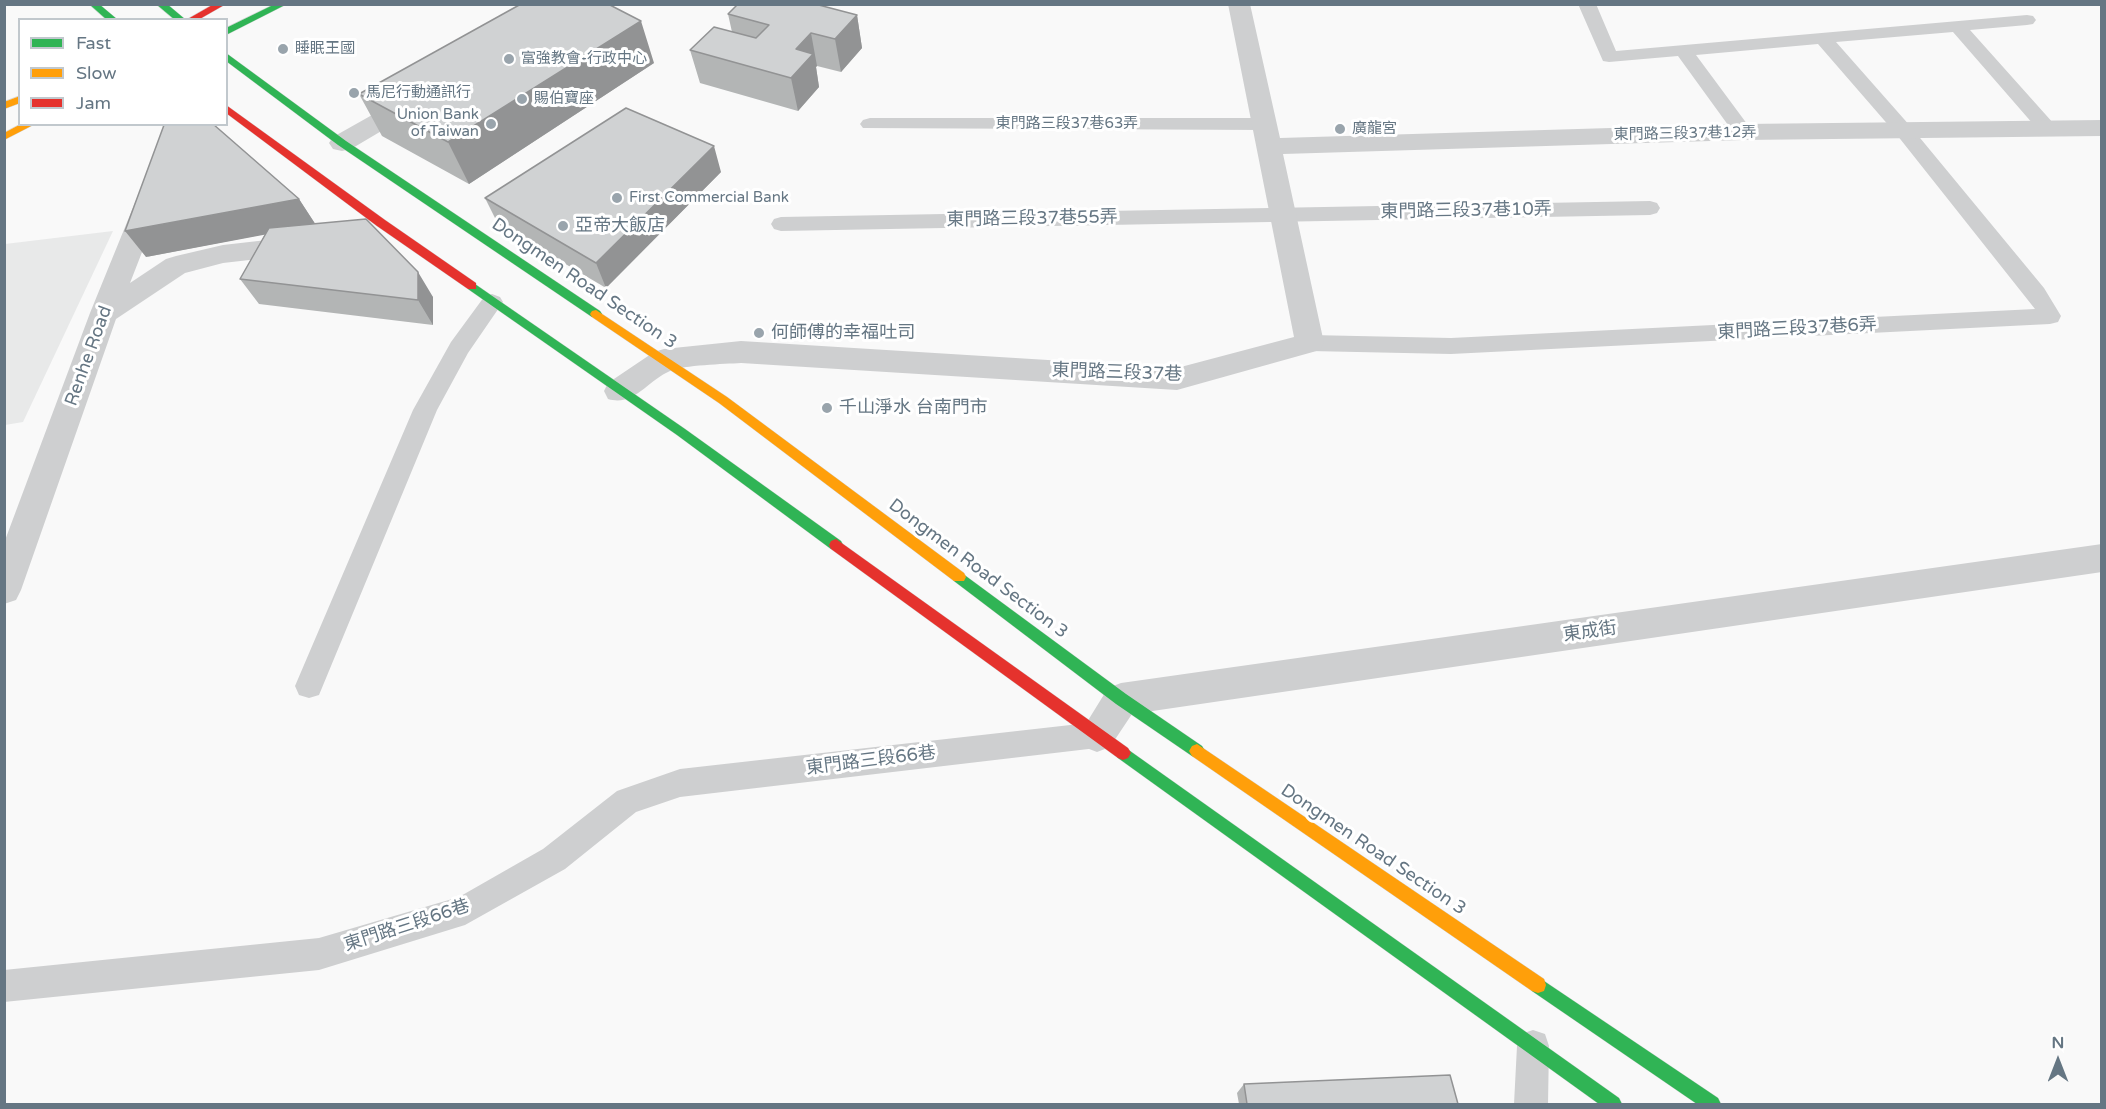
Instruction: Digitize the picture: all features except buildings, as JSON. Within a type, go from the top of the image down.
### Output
[{"type":"main road","points":[[93,4],[111,18]]},
{"type":"main road","points":[[160,4],[179,18]]},
{"type":"main road","points":[[194,18],[222,4]]},
{"type":"main road","points":[[228,31],[283,4]]},
{"type":"main road","name":"Dongmen Road Section 3","points":[[228,58],[342,143],[723,400],[1121,699],[1712,1104]]},
{"type":"main road","points":[[4,106],[18,100]]},
{"type":"main road","points":[[228,109],[381,223],[681,432],[1097,735],[1613,1104]]},
{"type":"main road","points":[[4,137],[26,126]]},
{"type":"street","points":[[1239,4],[1310,343]]},
{"type":"street","points":[[342,143],[430,92]]},
{"type":"street","name":"Renhe Road","points":[[4,590],[104,313],[179,126]]},
{"type":"street","name":"東門路三段37巷12弄","points":[[1265,135],[2102,128]]},
{"type":"street","points":[[104,313],[176,266],[223,254],[309,244],[381,223]]},
{"type":"street","name":"東門路三段37巷","points":[[619,391],[664,360],[741,352],[1177,379],[1310,343]]},
{"type":"street","name":"東成街","points":[[1121,699],[2102,558]]},
{"type":"street","points":[[1097,735],[1121,699]]},
{"type":"lane","points":[[1587,4],[1609,57],[2027,20]]},
{"type":"lane","points":[[1957,26],[2048,128]]},
{"type":"lane","points":[[1822,37],[1904,131]]},
{"type":"lane","points":[[1683,50],[1743,132]]},
{"type":"lane","name":"東門路三段37巷63弄","points":[[870,124],[1265,135]]},
{"type":"lane","name":"東門路三段37巷6弄","points":[[1310,343],[1451,346],[2050,316],[2036,293],[1904,131]]},
{"type":"lane","name":"東門路三段37巷10弄","points":[[1282,214],[1650,208]]},
{"type":"lane","name":"東門路三段37巷55弄","points":[[781,224],[1282,214]]},
{"type":"lane","points":[[309,686],[425,410],[459,348],[492,302]]},
{"type":"lane","name":"東門路三段66巷","points":[[4,986],[319,954],[465,910],[554,859],[627,801],[680,783],[1097,735]]},
{"type":"lane","points":[[1531,1104],[1533,1046]]},
{"type":"shaded area","points":[[113,231],[23,422],[5,425],[5,244]]},
{"type":"traffic: fast","points":[[93,4],[111,18]]},
{"type":"traffic: fast","points":[[160,4],[179,18]]},
{"type":"traffic: fast","points":[[228,31],[283,4]]},
{"type":"traffic: fast","points":[[228,58],[342,143],[596,314]]},
{"type":"traffic: fast","points":[[472,286],[681,432],[836,545]]},
{"type":"traffic: fast","points":[[959,577],[1121,699],[1197,751]]},
{"type":"traffic: fast","points":[[1123,753],[1613,1104]]},
{"type":"traffic: fast","points":[[1538,985],[1712,1104]]},
{"type":"traffic: slow","points":[[4,106],[18,100]]},
{"type":"traffic: slow","points":[[4,137],[26,126]]},
{"type":"traffic: slow","points":[[596,314],[723,400],[959,577]]},
{"type":"traffic: slow","points":[[1197,751],[1538,985]]},
{"type":"traffic: jam","points":[[194,18],[222,4]]},
{"type":"traffic: jam","points":[[228,109],[381,223],[472,286]]},
{"type":"traffic: jam","points":[[836,545],[1123,753]]},
{"type":"place","name":"睡眠王國","points":[[283,49]]},
{"type":"place","name":"富強教會-行政中心","points":[[509,59]]},
{"type":"place","name":"馬尼行動通訊行","points":[[354,93]]},
{"type":"place","name":"賜伯寶座","points":[[522,99]]},
{"type":"place","name":"Union Bank of Taiwan","points":[[491,124]]},
{"type":"place","name":"廣龍宮","points":[[1340,129]]},
{"type":"place","name":"First Commercial Bank","points":[[617,198]]},
{"type":"place","name":"亞帝大飯店","points":[[563,226]]},
{"type":"place","name":"何師傅的幸福吐司","points":[[759,333]]},
{"type":"place","name":"千山淨水 台南門市","points":[[827,408]]}]
